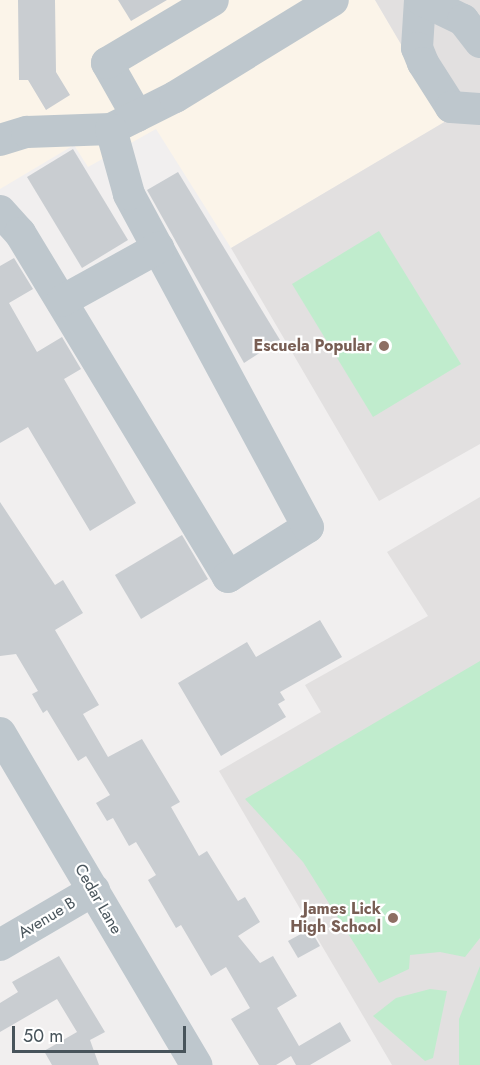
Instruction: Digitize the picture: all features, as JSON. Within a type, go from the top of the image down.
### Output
[{"type":"street","points":[[0,211],[20,232],[228,577],[308,527],[129,194],[124,123],[107,63],[213,0]]},
{"type":"street","points":[[0,140],[27,132],[124,123],[333,0]]},
{"type":"street","points":[[480,42],[463,20],[421,0],[417,48],[423,63],[451,107],[480,109]]},
{"type":"street","points":[[62,302],[158,248]]},
{"type":"street","name":"Cedar Lane","points":[[0,733],[196,1065]]},
{"type":"street","name":"Avenue B","points":[[0,945],[94,890]]},
{"type":"shaded area","points":[[0,0],[375,0],[447,121],[231,248],[156,129],[88,167],[74,145],[0,189]]},
{"type":"shaded area","name":"Escuela Popular","points":[[375,0],[480,0],[480,444],[379,501],[231,248],[446,121]]},
{"type":"shaded area","name":"James Lick High School","points":[[480,497],[480,1065],[392,1065],[219,771],[321,712],[305,685],[428,616],[387,552]]},
{"type":"green space","points":[[379,231],[461,364],[373,417],[292,284]]},
{"type":"green space","points":[[480,661],[480,938],[465,957],[440,952],[410,955],[409,969],[379,983],[303,862],[245,799]]},
{"type":"green space","points":[[480,966],[480,1065],[459,1065],[459,1019]]},
{"type":"green space","points":[[430,989],[447,991],[433,1058],[425,1061],[373,1016],[396,998]]},
{"type":"building","points":[[18,0],[55,0],[56,72],[70,95],[46,110],[28,80],[19,80]]},
{"type":"building","points":[[118,0],[167,0],[131,21]]},
{"type":"building","points":[[73,149],[128,240],[82,268],[27,177]]},
{"type":"building","points":[[178,172],[280,340],[244,363],[147,190]]},
{"type":"building","points":[[14,258],[33,289],[9,303],[37,352],[62,337],[81,369],[64,379],[136,503],[90,531],[28,427],[0,443],[0,266]]},
{"type":"building","points":[[0,502],[55,585],[63,580],[83,613],[55,630],[99,705],[83,714],[108,757],[142,739],[180,802],[171,807],[199,856],[207,851],[238,901],[245,897],[260,922],[238,936],[260,963],[273,956],[297,996],[277,1008],[299,1046],[340,1022],[351,1041],[310,1065],[296,1065],[291,1056],[276,1065],[259,1065],[231,1019],[250,1008],[226,967],[211,976],[181,925],[176,928],[148,880],[156,875],[136,842],[129,846],[113,818],[107,821],[96,803],[110,795],[86,756],[78,761],[47,710],[43,713],[32,694],[38,691],[16,654],[0,656]]},
{"type":"building","points":[[182,535],[208,579],[141,619],[115,575]]},
{"type":"building","points":[[320,620],[342,657],[280,692],[285,700],[278,704],[286,717],[221,756],[178,683],[247,642],[256,657]]},
{"type":"building","points":[[310,929],[320,946],[298,958],[288,941]]},
{"type":"building","points":[[59,956],[105,1032],[90,1040],[99,1065],[52,1065],[44,1051],[77,1032],[57,999],[0,1032],[0,1003],[18,992],[12,982]]},
{"type":"place","name":"Escuela Popular","points":[[384,346]]},
{"type":"place","name":"James Lick High School","points":[[393,918]]}]
